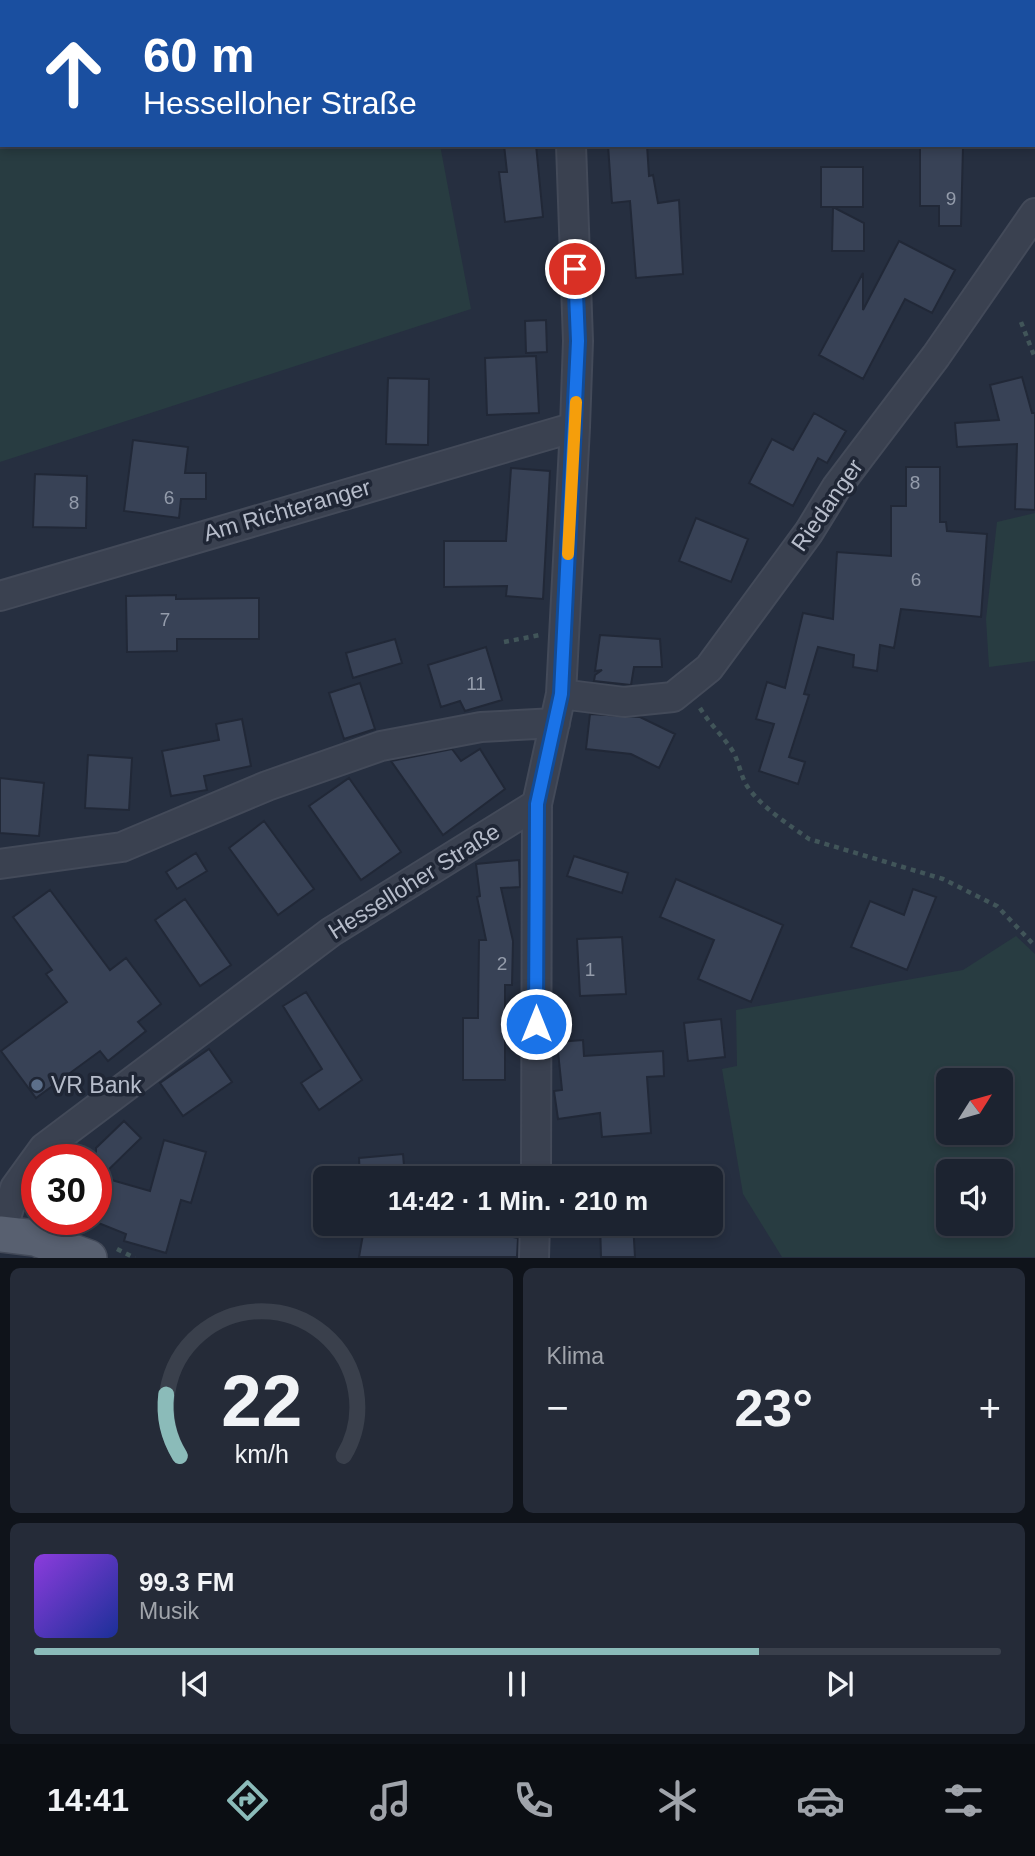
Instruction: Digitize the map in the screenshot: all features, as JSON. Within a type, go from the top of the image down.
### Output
[{"type":"main road","points":[[1,1234],[35,1238],[89,1258]]},
{"type":"street","points":[[536,1166],[537,804],[561,694],[578,341],[571,147]]},
{"type":"street","name":"Riedanger","points":[[561,694],[624,702],[673,697],[709,668],[809,532],[836,488],[936,356],[1035,213]]},
{"type":"street","name":"Am Richteranger","points":[[0,596],[575,427]]},
{"type":"street","points":[[0,864],[122,847],[267,786],[381,746],[481,727],[555,723]]},
{"type":"street","name":"Hesselloher Straße","points":[[1,1234],[8,1185],[44,1148],[331,932],[537,804]]},
{"type":"street","points":[[534,1258],[535,1236]]},
{"type":"path","points":[[1021,322],[1035,358]]},
{"type":"path","points":[[504,642],[565,629]]},
{"type":"path","points":[[687,688],[711,727],[730,747],[742,768],[746,784],[790,826],[809,839],[943,880],[997,906],[1035,946]]},
{"type":"green space","points":[[0,147],[440,147],[471,309],[0,462]]},
{"type":"green space","points":[[1035,513],[1035,661],[989,667],[986,619],[997,522]]},
{"type":"green space","points":[[1016,936],[1035,954],[1035,1257],[782,1257],[743,1194],[722,1069],[737,1066],[736,1010],[963,970]]},
{"type":"building","points":[[504,147],[536,147],[543,217],[505,222],[499,172],[507,172]]},
{"type":"building","points":[[608,147],[647,147],[649,176],[653,175],[658,203],[679,200],[683,274],[636,278],[630,201],[612,203]]},
{"type":"building","points":[[920,147],[963,147],[961,226],[939,226],[939,206],[920,206]]},
{"type":"building","points":[[821,167],[863,167],[863,207],[821,207]]},
{"type":"building","points":[[833,207],[864,223],[864,251],[832,251]]},
{"type":"building","points":[[899,241],[955,270],[932,313],[905,299],[863,379],[819,355],[863,273],[863,310]]},
{"type":"building","points":[[546,320],[547,352],[526,353],[525,321]]},
{"type":"building","points":[[536,356],[539,413],[487,415],[485,358]]},
{"type":"building","points":[[1022,377],[1032,413],[1035,413],[1035,510],[1015,509],[1017,444],[957,447],[955,423],[999,420],[990,385]]},
{"type":"building","points":[[388,378],[429,379],[428,445],[386,444]]},
{"type":"building","points":[[814,413],[846,431],[827,463],[818,458],[793,506],[749,483],[772,439],[793,450]]},
{"type":"building","points":[[133,440],[188,447],[185,473],[206,473],[206,499],[181,499],[179,518],[124,511]]},
{"type":"building","points":[[906,467],[940,467],[940,522],[946,522],[947,531],[987,534],[981,617],[901,609],[894,648],[880,645],[877,671],[853,667],[854,655],[818,647],[804,694],[809,695],[789,757],[805,762],[798,784],[759,771],[774,724],[756,719],[767,682],[785,688],[803,613],[833,619],[837,552],[891,556],[891,506],[906,506]]},
{"type":"building","points":[[511,468],[550,471],[543,599],[506,596],[507,586],[444,587],[444,541],[506,541]]},
{"type":"building","points":[[35,474],[87,476],[86,528],[33,527]]},
{"type":"building","points":[[696,518],[748,539],[731,582],[679,561]]},
{"type":"building","points":[[176,595],[176,599],[259,598],[259,639],[177,639],[177,651],[127,652],[126,596]]},
{"type":"building","points":[[600,635],[660,639],[662,667],[634,667],[631,685],[594,681],[595,675],[602,670],[595,671]]},
{"type":"building","points":[[395,639],[402,663],[353,678],[346,653]]},
{"type":"building","points":[[486,647],[502,700],[465,711],[460,701],[441,707],[428,665]]},
{"type":"building","points":[[360,683],[375,729],[344,739],[329,693]]},
{"type":"building","points":[[590,714],[640,717],[675,734],[659,768],[631,754],[586,749]]},
{"type":"building","points":[[242,719],[251,766],[204,776],[207,790],[171,796],[162,751],[219,740],[216,724]]},
{"type":"building","points":[[452,749],[461,761],[480,749],[505,789],[443,835],[391,761]]},
{"type":"building","points":[[88,755],[132,758],[129,810],[85,808]]},
{"type":"building","points":[[0,778],[44,783],[39,836],[0,833]]},
{"type":"building","points":[[349,778],[401,852],[361,880],[309,806]]},
{"type":"building","points":[[264,821],[314,889],[278,915],[229,848]]},
{"type":"building","points":[[196,853],[207,871],[177,889],[166,872]]},
{"type":"building","points":[[574,856],[628,873],[622,893],[567,876]]},
{"type":"building","points":[[519,860],[520,887],[501,888],[513,941],[512,985],[505,985],[505,1080],[463,1080],[463,1018],[478,1018],[479,940],[486,940],[477,897],[480,896],[476,864]]},
{"type":"building","points":[[676,879],[783,925],[751,1002],[698,979],[714,940],[660,917]]},
{"type":"building","points":[[913,889],[936,897],[907,970],[851,947],[870,901],[904,915]]},
{"type":"building","points":[[50,890],[110,970],[126,958],[161,1004],[138,1022],[146,1031],[108,1061],[100,1051],[36,1098],[1,1051],[67,1002],[46,974],[52,970],[13,917]]},
{"type":"building","points":[[185,899],[231,965],[200,986],[155,920]]},
{"type":"building","points":[[622,937],[626,994],[580,996],[577,939]]},
{"type":"building","points":[[306,992],[362,1080],[319,1110],[301,1083],[322,1069],[283,1006]]},
{"type":"building","points":[[721,1019],[725,1057],[688,1061],[684,1023]]},
{"type":"building","points":[[583,1040],[584,1056],[663,1051],[664,1076],[647,1077],[651,1133],[602,1137],[600,1113],[558,1119],[554,1091],[562,1090],[557,1042]]},
{"type":"building","points":[[209,1049],[232,1082],[183,1116],[160,1083]]},
{"type":"building","points":[[124,1121],[141,1138],[112,1166],[112,1144],[100,1144]]},
{"type":"building","points":[[164,1140],[206,1152],[191,1203],[181,1200],[166,1253],[124,1241],[126,1234],[112,1228],[112,1180],[150,1191]]},
{"type":"building","points":[[403,1154],[404,1166],[359,1166],[359,1158]]},
{"type":"building","points":[[363,1236],[518,1238],[517,1257],[359,1257]]},
{"type":"building","points":[[600,1236],[634,1236],[635,1257],[601,1257]]},
{"type":"slow traffic","points":[[568,554],[576,402]]},
{"type":"place","name":"VR Bank","points":[[37,1085]]},
{"type":"route","points":[[536,1024],[537,804],[561,694],[578,341],[575,269]]}]
